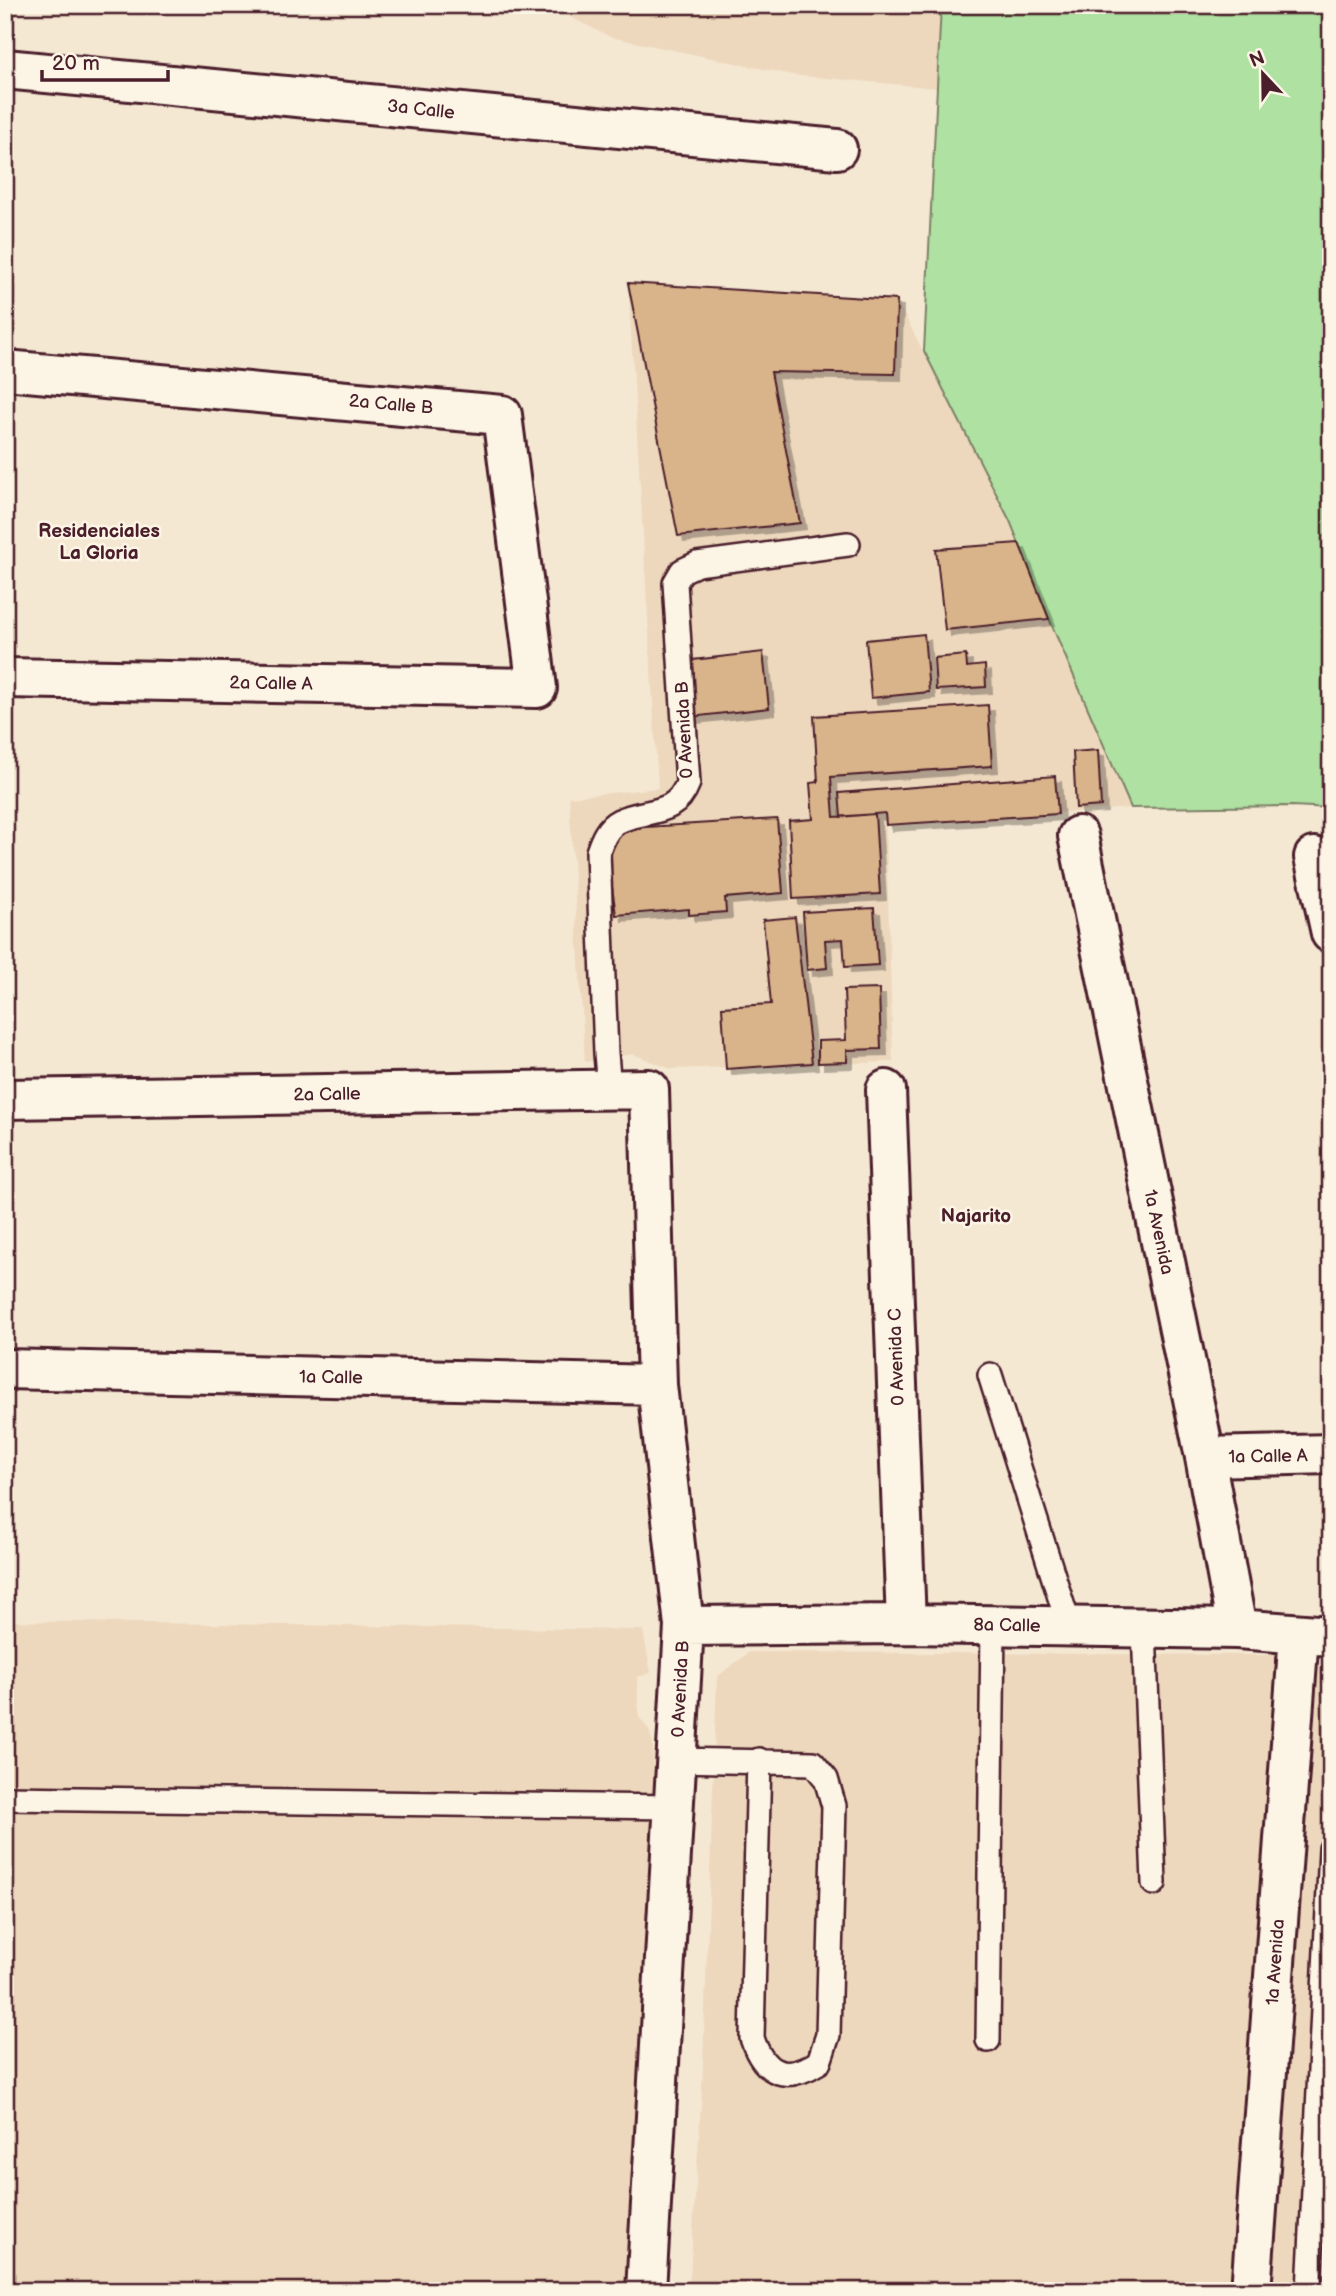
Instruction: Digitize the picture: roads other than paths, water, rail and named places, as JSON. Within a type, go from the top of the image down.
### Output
[{"type":"street","name":"3a Calle","points":[[5,69],[837,149]]},
{"type":"street","name":"2a Calle B","points":[[5,370],[502,415],[537,688]]},
{"type":"street","name":"2a Calle A","points":[[5,678],[537,688]]},
{"type":"street","name":"1a Avenida","points":[[1078,836],[1205,1457],[1237,1629]]},
{"type":"street","points":[[1314,857],[1331,933]]},
{"type":"street","name":"2a Calle","points":[[5,1099],[649,1089]]},
{"type":"street","name":"0 Avenida B","points":[[646,2291],[684,1626],[657,1385],[649,1089]]},
{"type":"street","name":"0 Avenida C","points":[[886,1090],[906,1624]]},
{"type":"street","name":"1a Calle","points":[[5,1369],[657,1385]]},
{"type":"street","name":"1a Calle A","points":[[1205,1457],[1331,1454]]},
{"type":"street","name":"8a Calle","points":[[684,1626],[1069,1626],[1237,1629],[1315,1635]]},
{"type":"street","name":"1a Avenida","points":[[1251,2291],[1315,1635]]},
{"type":"lane","name":"0 Avenida B","points":[[609,1089],[598,852],[604,835],[617,821],[674,805],[683,796],[688,783],[675,583],[682,571],[697,564],[848,544]]},
{"type":"lane","points":[[990,1375],[1069,1626]]},
{"type":"lane","points":[[988,2040],[993,1625]]},
{"type":"lane","points":[[1144,1629],[1154,1883]]},
{"type":"lane","points":[[676,1760],[759,1760],[813,1763],[826,1779],[834,1806],[828,2035],[819,2062],[806,2070],[785,2074],[766,2067],[757,2054],[752,2038],[759,1760]]},
{"type":"lane","points":[[5,1798],[673,1807]]},
{"type":"lane","points":[[1309,2291],[1331,1849]]},
{"type":"district","name":"Residenciales La Gloria","points":[[99,541]]},
{"type":"district","name":"Najarito","points":[[976,1215]]}]
